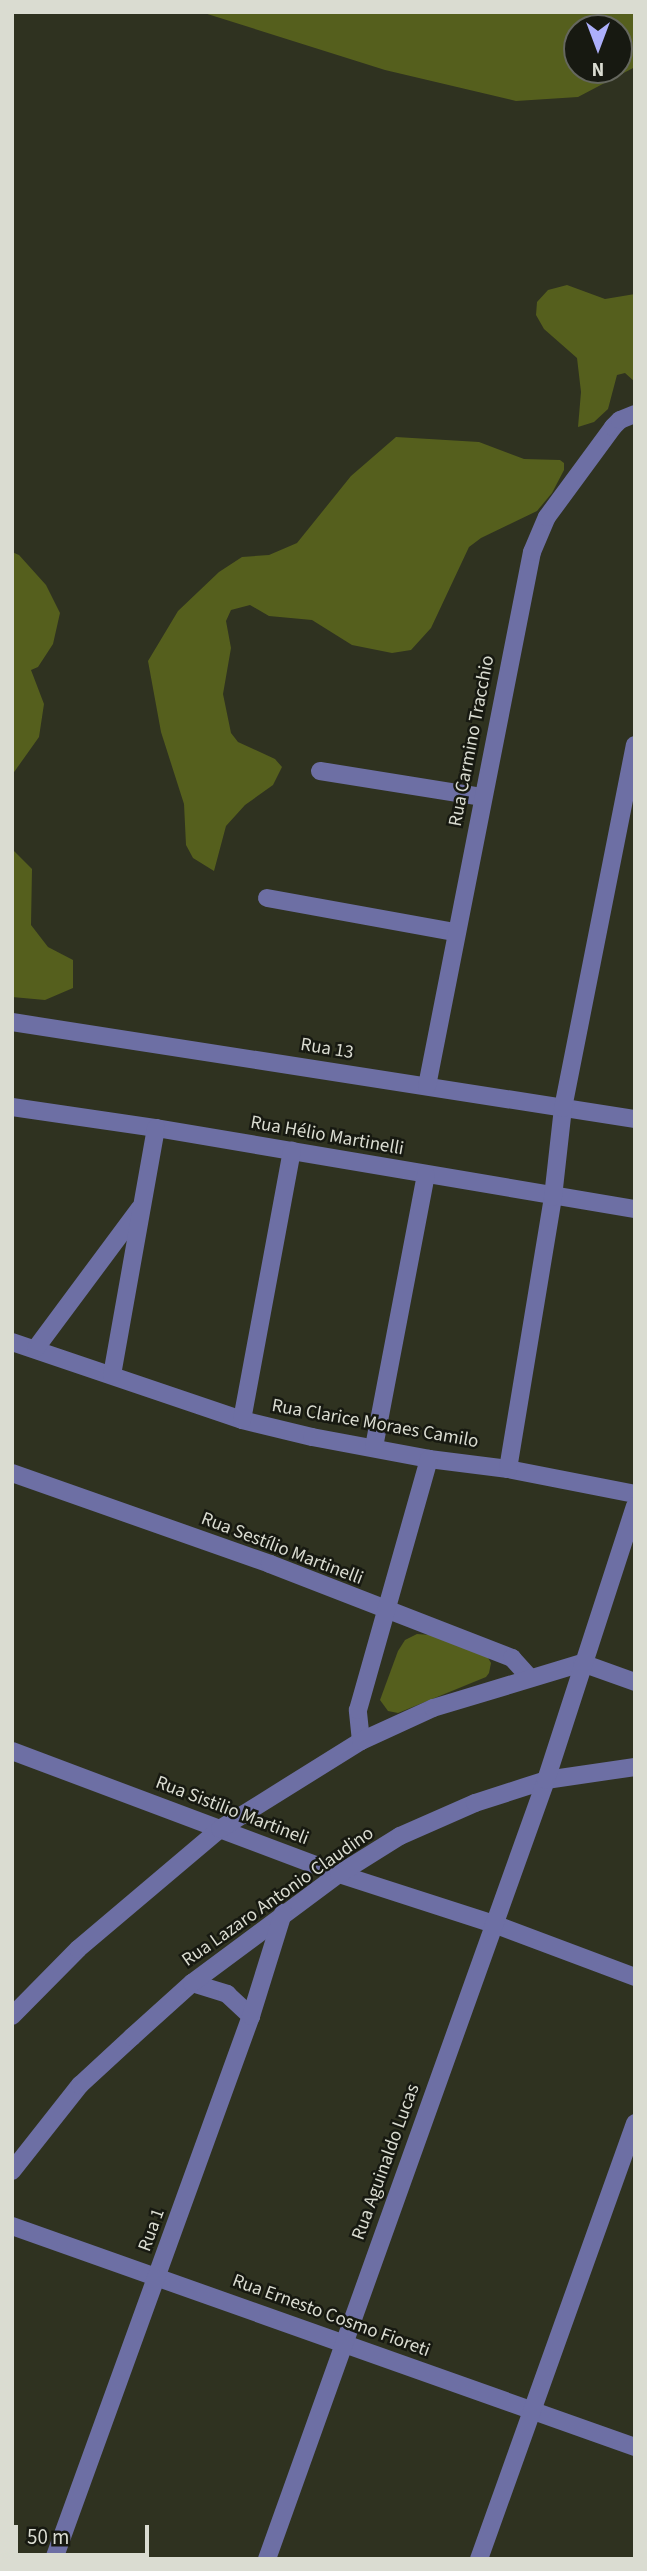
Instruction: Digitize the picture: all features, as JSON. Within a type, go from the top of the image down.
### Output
[{"type":"street","name":"Rua Carmino Tracchio","points":[[427,1086],[455,932],[532,552],[547,517],[613,427],[620,420],[635,414]]},
{"type":"street","points":[[508,1469],[553,1196],[563,1108],[635,745]]},
{"type":"street","points":[[320,771],[483,797]]},
{"type":"street","points":[[267,898],[455,932]]},
{"type":"street","name":"Rua 13","points":[[12,1022],[635,1119]]},
{"type":"street","name":"Rua Hélio Martinelli","points":[[12,1107],[156,1128],[635,1209]]},
{"type":"street","points":[[112,1375],[156,1128]]},
{"type":"street","points":[[242,1420],[292,1151]]},
{"type":"street","points":[[374,1447],[426,1175]]},
{"type":"street","points":[[36,1348],[144,1203]]},
{"type":"street","name":"Rua Clarice Moraes Camilo","points":[[12,1342],[242,1420],[429,1459],[508,1469],[635,1494]]},
{"type":"street","points":[[361,1741],[358,1710],[429,1459]]},
{"type":"street","name":"Rua Sestílio Martinelli","points":[[12,1473],[270,1564],[387,1612],[512,1658],[529,1677]]},
{"type":"street","points":[[546,1780],[635,1506]]},
{"type":"street","points":[[12,2016],[78,1949],[220,1829],[361,1741],[433,1708],[582,1663],[635,1682]]},
{"type":"street","name":"Rua Sistilio Martineli","points":[[12,1751],[339,1874],[494,1924],[635,1977]]},
{"type":"street","name":"Rua Lazaro Antonio Claudino","points":[[12,2171],[80,2085],[192,1983],[339,1874],[400,1836],[475,1803],[546,1780],[635,1767]]},
{"type":"street","name":"Rua Aguinaldo Lucas","points":[[267,2559],[546,1780]]},
{"type":"street","name":"Rua 1","points":[[54,2559],[251,2016],[283,1913]]},
{"type":"street","points":[[192,1983],[227,1994],[251,2016]]},
{"type":"street","points":[[480,2559],[635,2123]]},
{"type":"street","name":"Rua Ernesto Cosmo Fioreti","points":[[12,2225],[635,2447]]},
{"type":"green space","points":[[201,12],[635,12],[635,67],[633,68],[633,14],[563,14],[563,84],[603,84],[578,97],[516,101],[385,70]]},
{"type":"green space","points":[[567,285],[605,299],[635,294],[635,382],[625,373],[617,375],[608,409],[594,422],[578,427],[581,392],[577,358],[544,329],[536,315],[537,302],[548,290]]},
{"type":"green space","points":[[396,437],[479,442],[524,459],[560,460],[564,463],[564,470],[552,493],[537,511],[481,538],[469,547],[431,628],[411,650],[392,653],[352,645],[312,620],[269,616],[250,605],[231,610],[226,621],[231,648],[223,694],[231,733],[238,742],[275,759],[282,767],[273,785],[245,805],[226,826],[214,871],[193,858],[186,845],[184,804],[161,732],[148,661],[178,611],[219,572],[242,557],[269,555],[297,543],[351,476]]},
{"type":"green space","points":[[12,552],[19,555],[46,585],[60,613],[53,644],[38,667],[31,670],[44,704],[39,737],[12,775]]},
{"type":"green space","points":[[12,849],[32,869],[31,925],[48,947],[73,960],[73,988],[45,1000],[12,997]]},
{"type":"green space","points":[[417,1634],[431,1635],[487,1656],[491,1663],[489,1673],[486,1677],[398,1713],[388,1711],[380,1700],[398,1651],[405,1640]]}]
